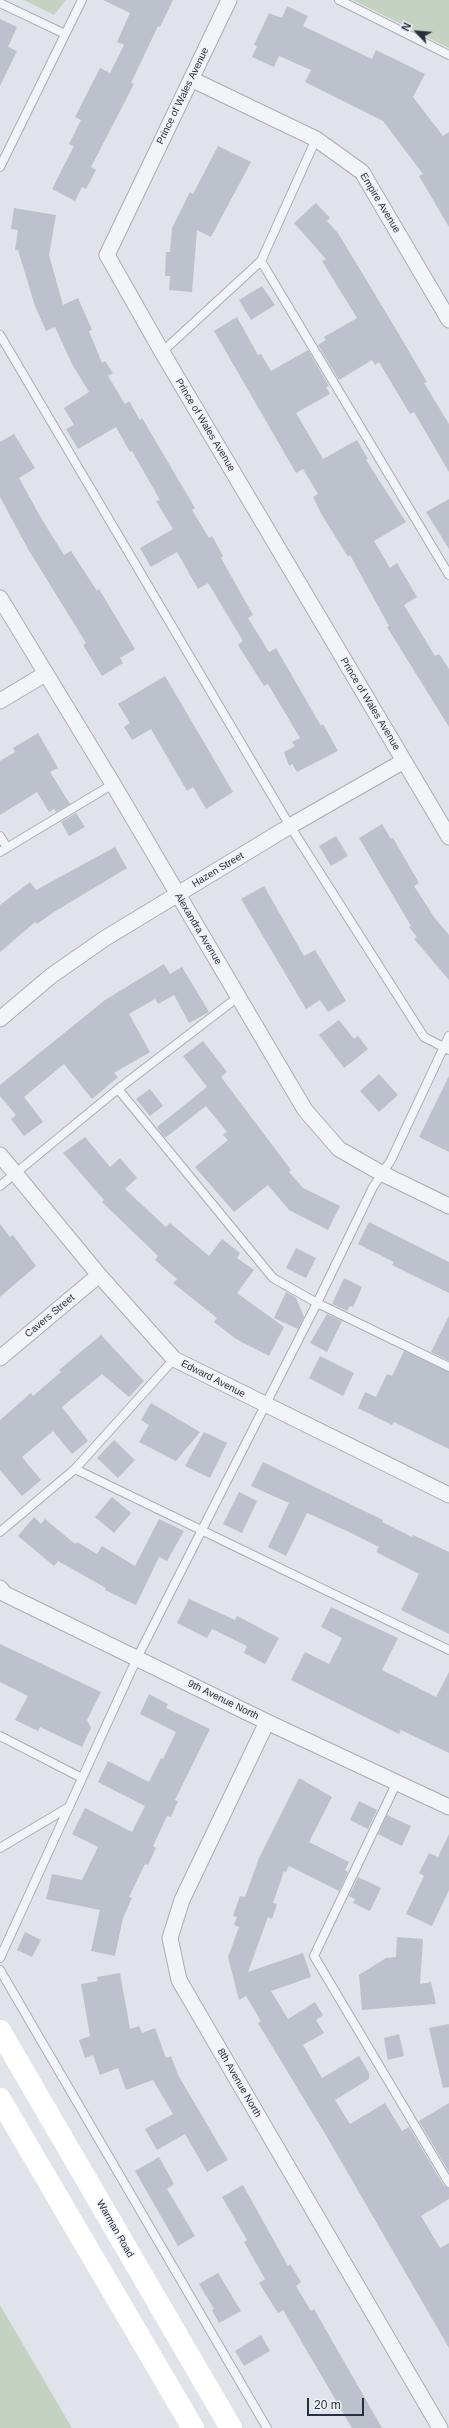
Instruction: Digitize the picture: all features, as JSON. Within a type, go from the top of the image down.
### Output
[{"type":"main road","name":"Warman Road","points":[[0,2031],[231,2428]]},
{"type":"main road","points":[[0,2099],[193,2428]]},
{"type":"street","name":"Prince of Wales Avenue","points":[[229,0],[107,255],[162,352],[449,837]]},
{"type":"street","name":"Empire Avenue","points":[[192,79],[316,139],[362,172],[449,320]]},
{"type":"street","name":"Alexandra Avenue","points":[[0,598],[113,784],[305,1110],[339,1149],[381,1173],[449,1206]]},
{"type":"street","points":[[0,701],[45,674]]},
{"type":"street","name":"Hazen Street","points":[[0,1019],[51,976],[104,939],[290,826],[404,761]]},
{"type":"street","name":"Edward Avenue","points":[[0,1155],[99,1275],[174,1358],[264,1405],[449,1495]]},
{"type":"street","name":"Cavers Street","points":[[0,1358],[99,1275]]},
{"type":"street","name":"9th Avenue North","points":[[0,1588],[5,1594],[267,1722],[449,1807]]},
{"type":"street","name":"8th Avenue North","points":[[267,1722],[182,1900],[170,1938],[179,1980],[440,2428]]},
{"type":"lane","points":[[0,167],[82,0]]},
{"type":"lane","points":[[339,0],[449,55]]},
{"type":"lane","points":[[0,3],[65,34]]},
{"type":"lane","points":[[162,352],[261,261],[316,139]]},
{"type":"lane","points":[[261,261],[449,575]]},
{"type":"lane","points":[[0,335],[290,826],[424,1037],[446,1049]]},
{"type":"lane","points":[[0,836],[3,849],[113,784]]},
{"type":"lane","points":[[0,1186],[118,1089],[238,998]]},
{"type":"lane","points":[[0,1958],[137,1658],[317,1303],[381,1173],[392,1160],[446,1049],[449,1036]]},
{"type":"lane","points":[[118,1089],[273,1278],[317,1303],[449,1367]]},
{"type":"lane","points":[[0,1532],[75,1469],[174,1358]]},
{"type":"lane","points":[[75,1469],[449,1650]]},
{"type":"lane","points":[[0,1736],[82,1778]]},
{"type":"lane","points":[[397,1782],[314,1956],[449,2183]]},
{"type":"lane","points":[[0,1848],[69,1807]]},
{"type":"lane","points":[[0,1970],[267,2428]]},
{"type":"green space","points":[[24,0],[66,0],[54,15]]},
{"type":"green space","points":[[353,0],[449,0],[449,48]]},
{"type":"green space","points":[[0,2305],[72,2428],[0,2428]]},
{"type":"building","points":[[103,0],[173,0],[160,27],[158,26],[131,83],[134,84],[91,167],[96,170],[86,189],[82,187],[75,201],[52,189],[74,146],[69,144],[81,120],[75,117],[100,68],[110,73],[124,45],[117,42],[130,13]]},
{"type":"building","points":[[287,6],[308,16],[303,26],[372,59],[376,50],[425,74],[413,97],[443,136],[449,132],[449,227],[419,176],[423,174],[383,121],[305,82],[311,70],[279,56],[274,67],[252,57],[257,46],[254,45],[269,13],[282,18]]},
{"type":"building","points":[[0,19],[17,27],[8,47],[17,51],[0,86]]},
{"type":"building","points":[[218,146],[251,162],[211,237],[197,230],[192,292],[169,290],[170,276],[165,276],[166,252],[170,252],[172,228],[190,192],[193,194]]},
{"type":"building","points":[[316,203],[330,218],[327,221],[338,233],[394,326],[427,382],[424,383],[449,424],[449,472],[414,412],[410,414],[379,362],[375,365],[372,360],[339,380],[318,345],[326,340],[324,337],[357,318],[322,261],[326,259],[294,223]]},
{"type":"building","points":[[14,208],[56,215],[49,255],[63,305],[78,298],[92,330],[89,331],[102,363],[105,361],[113,373],[108,376],[125,404],[129,401],[140,420],[142,418],[195,508],[192,510],[209,538],[212,536],[223,556],[221,558],[253,615],[248,618],[269,652],[276,648],[321,726],[323,724],[338,751],[297,772],[292,764],[289,766],[284,752],[295,746],[292,742],[300,738],[268,684],[264,686],[238,645],[243,641],[208,583],[198,589],[177,552],[151,567],[140,548],[173,529],[156,501],[160,500],[132,451],[130,452],[116,427],[78,449],[66,429],[74,425],[64,408],[89,392],[72,364],[55,327],[46,331],[35,306],[18,250],[15,250],[18,230],[11,229]]},
{"type":"building","points":[[262,286],[275,305],[251,320],[239,300]]},
{"type":"building","points":[[237,317],[258,355],[261,354],[271,371],[308,350],[329,386],[326,387],[330,394],[296,413],[323,459],[357,440],[368,459],[366,460],[406,522],[374,541],[390,568],[397,563],[417,597],[404,605],[435,656],[439,654],[449,669],[449,727],[387,627],[389,626],[350,555],[348,557],[322,515],[313,497],[318,494],[303,469],[296,473],[214,331]]},
{"type":"building","points":[[14,434],[35,468],[19,478],[41,518],[64,555],[71,551],[97,591],[99,589],[135,649],[120,658],[123,663],[102,676],[83,645],[86,643],[28,549],[0,497],[0,442]]},
{"type":"building","points":[[449,499],[449,549],[426,512]]},
{"type":"building","points":[[165,676],[233,792],[206,809],[193,787],[187,791],[151,729],[132,740],[124,727],[130,723],[118,704]]},
{"type":"building","points":[[38,733],[58,768],[50,772],[70,804],[56,812],[54,809],[49,812],[37,792],[0,815],[0,761],[15,752],[13,748]]},
{"type":"building","points":[[76,813],[85,827],[69,836],[61,822]]},
{"type":"building","points":[[382,824],[391,839],[393,838],[419,883],[414,886],[434,917],[449,935],[449,980],[414,939],[417,937],[409,927],[411,926],[359,838]]},
{"type":"building","points":[[336,836],[348,856],[331,866],[319,846]]},
{"type":"building","points":[[115,847],[127,868],[54,912],[37,924],[35,922],[0,952],[0,905],[30,882],[36,890]]},
{"type":"building","points":[[264,886],[304,956],[315,950],[346,1001],[328,1012],[320,1000],[306,1009],[241,899]]},
{"type":"building","points":[[164,964],[170,974],[182,967],[209,1012],[189,1023],[174,995],[158,1004],[155,999],[129,1014],[150,1052],[114,1073],[118,1077],[92,1099],[64,1064],[24,1097],[43,1122],[24,1136],[11,1119],[16,1115],[0,1096],[0,1085],[105,1000]]},
{"type":"building","points":[[339,1020],[354,1039],[358,1036],[368,1049],[344,1068],[319,1035]]},
{"type":"building","points":[[203,1041],[227,1072],[221,1077],[291,1170],[289,1172],[303,1188],[340,1206],[328,1230],[289,1210],[268,1185],[234,1212],[195,1167],[228,1140],[223,1135],[227,1132],[206,1106],[165,1138],[157,1127],[207,1087],[183,1056]]},
{"type":"building","points":[[379,1074],[398,1095],[379,1112],[360,1091]]},
{"type":"building","points":[[449,1076],[449,1152],[419,1137]]},
{"type":"building","points":[[150,1089],[163,1106],[150,1116],[136,1099]]},
{"type":"building","points":[[85,1137],[110,1167],[120,1158],[137,1178],[125,1189],[166,1227],[170,1223],[209,1256],[222,1239],[240,1253],[237,1258],[254,1270],[237,1293],[284,1327],[269,1356],[236,1339],[214,1322],[217,1318],[173,1283],[177,1279],[155,1260],[158,1256],[102,1202],[104,1200],[63,1153]]},
{"type":"building","points":[[369,1222],[449,1262],[449,1293],[392,1265],[394,1262],[358,1244]]},
{"type":"building","points":[[0,1224],[10,1237],[13,1235],[36,1266],[0,1297]]},
{"type":"building","points":[[296,1248],[316,1258],[306,1278],[286,1268]]},
{"type":"building","points":[[344,1278],[362,1287],[353,1307],[350,1306],[347,1311],[332,1304]]},
{"type":"building","points":[[286,1292],[296,1298],[304,1317],[298,1329],[274,1318]]},
{"type":"building","points":[[327,1314],[342,1321],[327,1352],[310,1343]]},
{"type":"building","points":[[449,1316],[449,1361],[431,1352]]},
{"type":"building","points":[[101,1335],[144,1381],[129,1397],[102,1374],[62,1407],[88,1441],[72,1454],[53,1431],[22,1457],[41,1480],[22,1496],[0,1470],[0,1420],[31,1393],[33,1396],[61,1372],[59,1370]]},
{"type":"building","points":[[404,1351],[449,1372],[449,1449],[394,1422],[392,1425],[358,1408],[365,1392],[376,1397],[387,1374],[392,1376]]},
{"type":"building","points":[[320,1356],[354,1373],[343,1396],[309,1378]]},
{"type":"building","points":[[151,1403],[200,1432],[176,1461],[139,1442],[149,1425],[141,1420]]},
{"type":"building","points":[[204,1432],[227,1443],[210,1478],[185,1466]]},
{"type":"building","points":[[114,1440],[135,1460],[118,1478],[97,1458]]},
{"type":"building","points":[[263,1462],[383,1520],[382,1522],[412,1537],[413,1535],[449,1552],[449,1634],[401,1610],[419,1574],[376,1552],[379,1547],[347,1531],[307,1513],[286,1556],[268,1547],[289,1503],[251,1486]]},
{"type":"building","points":[[239,1492],[257,1501],[242,1533],[223,1524]]},
{"type":"building","points":[[112,1497],[131,1513],[114,1533],[95,1517]]},
{"type":"building","points":[[34,1517],[41,1524],[45,1519],[75,1544],[77,1542],[97,1554],[102,1546],[135,1566],[159,1519],[184,1531],[167,1561],[159,1557],[136,1605],[105,1590],[106,1588],[58,1561],[54,1566],[18,1536]]},
{"type":"building","points":[[189,1599],[235,1620],[237,1616],[279,1638],[265,1664],[244,1653],[247,1646],[212,1629],[207,1638],[177,1623]]},
{"type":"building","points":[[331,1607],[398,1638],[382,1670],[436,1697],[449,1672],[449,1753],[401,1730],[399,1734],[291,1680],[305,1652],[329,1664],[342,1638],[321,1627]]},
{"type":"building","points":[[0,1644],[101,1692],[87,1720],[91,1728],[82,1747],[40,1727],[38,1731],[15,1720],[28,1696],[0,1682]]},
{"type":"building","points":[[149,1694],[168,1704],[166,1708],[210,1729],[175,1800],[178,1801],[171,1817],[167,1816],[153,1846],[156,1848],[148,1865],[145,1864],[129,1897],[132,1898],[123,1918],[115,1956],[91,1951],[100,1910],[46,1899],[52,1874],[82,1880],[98,1847],[72,1834],[85,1808],[132,1832],[145,1806],[98,1782],[108,1761],[149,1782],[161,1758],[163,1759],[176,1732],[140,1714]]},
{"type":"building","points":[[299,1778],[332,1797],[309,1842],[349,1862],[345,1870],[348,1872],[339,1891],[289,1866],[286,1872],[284,1871],[273,1903],[277,1904],[272,1919],[268,1917],[248,1972],[303,1953],[311,1977],[271,1991],[288,2019],[315,2002],[323,2015],[316,2020],[324,2033],[303,2045],[322,2078],[359,2056],[369,2073],[369,2079],[335,2100],[350,2124],[385,2103],[402,2131],[409,2127],[444,2186],[449,2188],[449,2199],[421,2216],[440,2248],[449,2243],[449,2348],[327,2137],[258,2023],[261,2021],[246,1996],[239,2000],[228,1957],[239,1927],[234,1925],[237,1917],[233,1916],[240,1896],[245,1897],[259,1858]]},
{"type":"building","points":[[359,1801],[377,1810],[368,1829],[350,1820]]},
{"type":"building","points":[[387,1815],[411,1826],[402,1846],[378,1834]]},
{"type":"building","points":[[449,1834],[449,1890],[432,1926],[406,1914],[424,1876],[419,1873],[429,1853],[438,1857]]},
{"type":"building","points":[[358,1877],[381,1888],[370,1911],[353,1903],[355,1899],[349,1896]]},
{"type":"building","points":[[25,1932],[41,1940],[32,1957],[17,1950]]},
{"type":"building","points":[[397,1937],[423,1939],[420,1984],[431,1982],[436,2004],[362,2010],[359,1975],[386,1958],[396,1957]]},
{"type":"building","points":[[120,1973],[130,2029],[139,2026],[142,2033],[155,2028],[166,2058],[171,2056],[178,2075],[228,2160],[207,2172],[185,2134],[157,2150],[145,2129],[173,2114],[153,2080],[126,2090],[118,2068],[100,2075],[93,2055],[85,2058],[79,2040],[90,2036],[81,1984],[98,1981],[97,1977]]},
{"type":"building","points":[[449,2024],[449,2087],[443,2088],[429,2028]]},
{"type":"building","points":[[399,2034],[404,2056],[388,2060],[384,2038]]},
{"type":"building","points":[[449,2103],[449,2172],[419,2121]]},
{"type":"building","points":[[159,2157],[174,2184],[167,2189],[195,2236],[178,2246],[135,2171]]},
{"type":"building","points":[[243,2185],[288,2266],[290,2264],[301,2282],[296,2286],[311,2311],[314,2309],[382,2428],[352,2428],[283,2310],[278,2313],[259,2283],[265,2279],[244,2242],[247,2240],[222,2197]]},
{"type":"building","points":[[218,2273],[241,2311],[219,2323],[212,2310],[214,2309],[199,2284]]},
{"type":"building","points":[[261,2335],[270,2351],[244,2366],[235,2351]]}]
